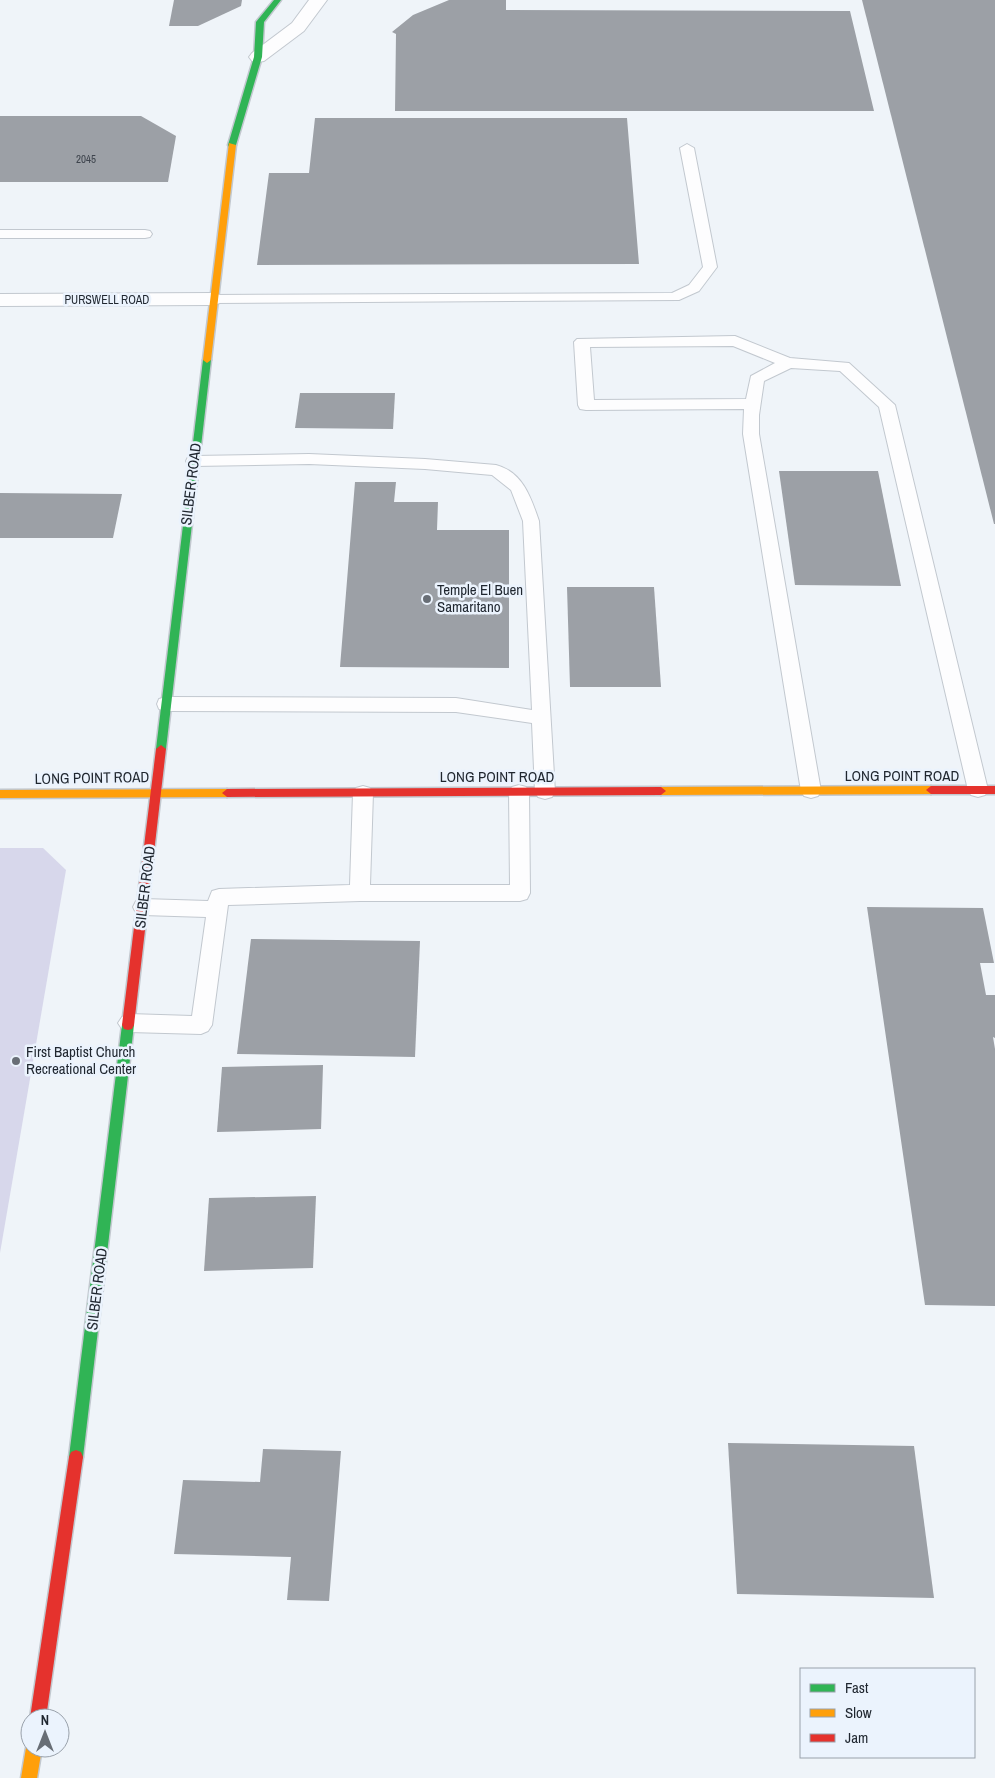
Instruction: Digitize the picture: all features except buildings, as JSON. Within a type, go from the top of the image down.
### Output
[{"type":"street","name":"SILBER ROAD","points":[[39,1708],[85,1393],[232,146],[258,57],[260,22],[278,0]]},
{"type":"street","points":[[258,57],[298,27],[318,0]]},
{"type":"street","name":"PURSWELL ROAD","points":[[0,300],[213,299]]},
{"type":"street","name":"LONG POINT ROAD","points":[[0,794],[986,790]]},
{"type":"street","points":[[29,1778],[32,1758]]},
{"type":"lane","points":[[213,299],[674,297],[694,288],[710,267],[687,148]]},
{"type":"lane","points":[[0,234],[145,234]]},
{"type":"lane","points":[[753,404],[586,405],[582,342],[735,341],[788,364],[844,366],[887,405],[986,790]]},
{"type":"lane","points":[[788,364],[757,379],[751,434],[811,791]]},
{"type":"lane","points":[[194,461],[309,459],[424,464],[496,470],[518,487],[532,521],[545,792]]},
{"type":"lane","points":[[166,704],[456,705],[541,718]]},
{"type":"lane","points":[[129,1023],[201,1025],[219,896],[520,892],[519,792]]},
{"type":"lane","points":[[360,893],[364,793]]},
{"type":"lane","points":[[143,907],[217,909]]},
{"type":"shaded area","name":"First Baptist Church Recreational Center","points":[[0,848],[43,848],[66,870],[0,1253]]},
{"type":"traffic: fast","points":[[232,145],[258,57],[260,22],[278,0]]},
{"type":"traffic: fast","points":[[161,749],[207,360]]},
{"type":"traffic: fast","points":[[76,1457],[128,1025]]},
{"type":"traffic: slow","points":[[207,360],[232,145]]},
{"type":"traffic: slow","points":[[661,791],[931,790]]},
{"type":"traffic: slow","points":[[0,794],[227,793]]},
{"type":"traffic: slow","points":[[29,1778],[32,1758]]},
{"type":"traffic: jam","points":[[128,1025],[161,749]]},
{"type":"traffic: jam","points":[[931,790],[995,790]]},
{"type":"traffic: jam","points":[[227,793],[661,791]]},
{"type":"traffic: jam","points":[[39,1708],[76,1457]]},
{"type":"place","name":"Temple El Buen Samaritano","points":[[427,599]]},
{"type":"place","name":"First Baptist Church Recreational Center","points":[[16,1061]]}]
